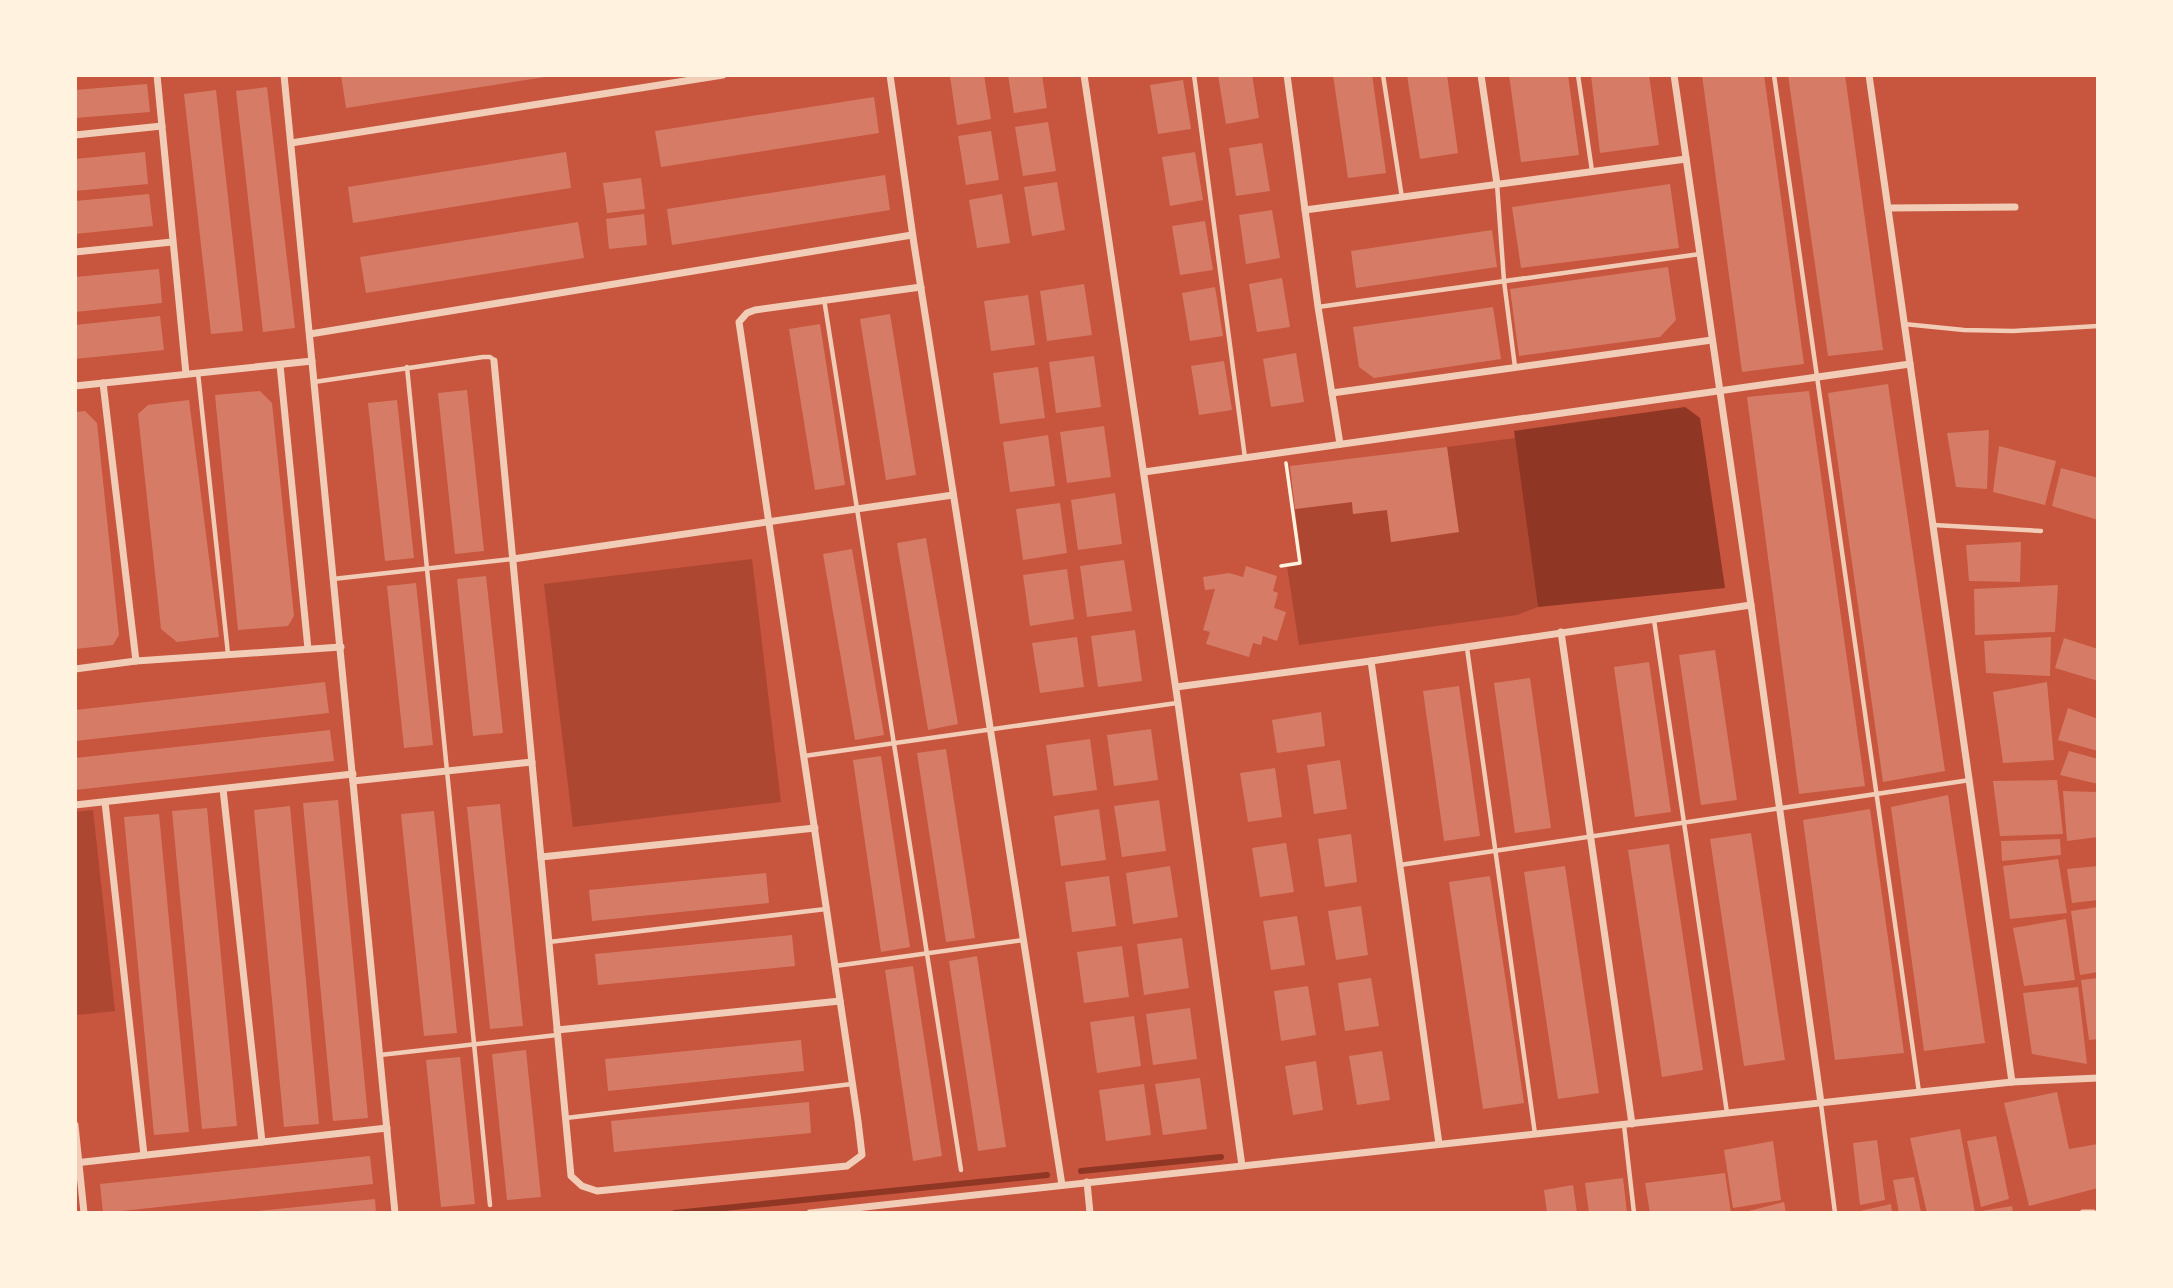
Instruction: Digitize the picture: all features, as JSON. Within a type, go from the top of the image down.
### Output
[{"type":"street","points":[[158,75],[186,374]]},
{"type":"street","points":[[284,75],[395,1213]]},
{"type":"street","points":[[291,142],[723,75]]},
{"type":"street","points":[[890,75],[912,235],[1062,1185]]},
{"type":"street","points":[[1084,75],[1176,687],[1242,1166]]},
{"type":"street","points":[[1287,75],[1318,307],[1340,444]]},
{"type":"street","points":[[1481,75],[1497,184]]},
{"type":"street","points":[[1674,75],[1821,1103]]},
{"type":"street","points":[[1869,75],[2012,1082]]},
{"type":"street","points":[[75,135],[162,126]]},
{"type":"street","points":[[1305,210],[1686,159]]},
{"type":"street","points":[[1888,208],[2015,207]]},
{"type":"street","points":[[310,334],[912,235]]},
{"type":"street","points":[[75,252],[172,242]]},
{"type":"street","points":[[494,361],[571,1176],[582,1186],[597,1191],[847,1166],[862,1155],[739,322],[747,313],[755,310],[921,287]]},
{"type":"street","points":[[1332,393],[1712,340]]},
{"type":"street","points":[[75,386],[312,361]]},
{"type":"street","points":[[1144,472],[1910,364]]},
{"type":"street","points":[[280,365],[308,649]]},
{"type":"street","points":[[103,383],[136,662]]},
{"type":"street","points":[[513,559],[953,495]]},
{"type":"street","points":[[1176,687],[1751,605]]},
{"type":"street","points":[[1561,632],[1591,836],[1628,1124]]},
{"type":"street","points":[[75,669],[228,654],[341,647]]},
{"type":"street","points":[[1371,661],[1439,1144]]},
{"type":"street","points":[[75,805],[532,762]]},
{"type":"street","points":[[223,789],[262,1142]]},
{"type":"street","points":[[105,802],[144,1155]]},
{"type":"street","points":[[541,857],[815,828]]},
{"type":"street","points":[[558,1032],[840,1002]]},
{"type":"street","points":[[810,1213],[2012,1082],[2098,1078]]},
{"type":"street","points":[[75,1125],[84,1213]]},
{"type":"street","points":[[77,1163],[387,1128]]},
{"type":"street","points":[[1087,1182],[1090,1213]]},
{"type":"street","points":[[2083,1213],[2093,1213]]},
{"type":"lane","points":[[1194,75],[1245,458]]},
{"type":"lane","points":[[1383,75],[1402,198]]},
{"type":"lane","points":[[1578,75],[1592,172]]},
{"type":"lane","points":[[1774,75],[1919,1092]]},
{"type":"lane","points":[[1497,184],[1504,281],[1515,368]]},
{"type":"lane","points":[[1318,307],[1700,254]]},
{"type":"lane","points":[[824,299],[961,1170]]},
{"type":"lane","points":[[1905,324],[1964,330],[2013,331],[2098,327]]},
{"type":"lane","points":[[314,382],[483,357],[490,357],[494,361]]},
{"type":"lane","points":[[407,367],[490,1205]]},
{"type":"lane","points":[[198,373],[228,654]]},
{"type":"lane","points":[[1933,524],[2041,531]]},
{"type":"lane","points":[[333,579],[513,559]]},
{"type":"lane","points":[[1654,620],[1727,1113]]},
{"type":"lane","points":[[1467,647],[1535,1134]]},
{"type":"lane","points":[[804,756],[1178,703]]},
{"type":"lane","points":[[1399,865],[1970,780]]},
{"type":"lane","points":[[549,942],[827,909]]},
{"type":"lane","points":[[835,966],[1023,940]]},
{"type":"lane","points":[[380,1055],[474,1045],[558,1032]]},
{"type":"lane","points":[[566,1118],[852,1084]]},
{"type":"lane","points":[[1821,1103],[1835,1213]]},
{"type":"lane","points":[[1628,1124],[1634,1213]]},
{"type":"path","points":[[1280,566],[1300,563],[1285,452]]},
{"type":"shaded area","points":[[1685,407],[1700,418],[1725,588],[1538,607],[1514,431]]},
{"type":"shaded area","points":[[1515,438],[1538,607],[1517,615],[1299,645],[1287,566],[1302,563],[1295,509],[1352,502],[1353,513],[1387,510],[1391,542],[1458,532],[1447,447]]},
{"type":"shaded area","points":[[752,559],[781,802],[573,827],[544,584]]},
{"type":"shaded area","points":[[93,810],[115,1011],[77,1015],[75,812]]},
{"type":"building","points":[[341,75],[545,75],[545,77],[346,108]]},
{"type":"building","points":[[984,75],[991,119],[957,125],[950,76]]},
{"type":"building","points":[[1008,75],[1042,75],[1047,108],[1014,113]]},
{"type":"building","points":[[1218,75],[1252,75],[1259,118],[1226,124]]},
{"type":"building","points":[[1333,75],[1372,75],[1386,173],[1348,178]]},
{"type":"building","points":[[1407,75],[1447,75],[1458,153],[1420,159]]},
{"type":"building","points":[[1509,75],[1568,75],[1579,155],[1521,162]]},
{"type":"building","points":[[1591,75],[1649,75],[1659,145],[1600,153]]},
{"type":"building","points":[[1702,75],[1764,75],[1804,364],[1742,372]]},
{"type":"building","points":[[1788,75],[1845,75],[1883,350],[1828,356]]},
{"type":"building","points":[[1183,80],[1191,129],[1158,134],[1150,85]]},
{"type":"building","points":[[147,84],[150,112],[75,118],[75,90]]},
{"type":"building","points":[[267,87],[295,328],[263,332],[236,91]]},
{"type":"building","points":[[216,90],[243,331],[211,334],[184,94]]},
{"type":"building","points":[[874,97],[879,133],[661,167],[655,131]]},
{"type":"building","points":[[1048,122],[1056,171],[1023,176],[1015,127]]},
{"type":"building","points":[[991,131],[999,180],[966,185],[958,136]]},
{"type":"building","points":[[1262,143],[1270,191],[1236,196],[1229,148]]},
{"type":"building","points":[[145,152],[148,184],[75,191],[75,159]]},
{"type":"building","points":[[566,152],[571,188],[353,223],[348,187]]},
{"type":"building","points":[[1195,152],[1203,200],[1170,206],[1162,157]]},
{"type":"building","points":[[885,175],[890,210],[672,245],[667,209]]},
{"type":"building","points":[[641,178],[645,209],[607,213],[603,183]]},
{"type":"building","points":[[1057,182],[1065,230],[1032,236],[1024,187]]},
{"type":"building","points":[[1670,184],[1679,248],[1521,268],[1512,207]]},
{"type":"building","points":[[149,194],[153,226],[75,234],[75,201]]},
{"type":"building","points":[[1002,194],[1010,243],[977,248],[969,200]]},
{"type":"building","points":[[1272,210],[1280,258],[1246,264],[1239,215]]},
{"type":"building","points":[[644,214],[647,245],[609,249],[606,219]]},
{"type":"building","points":[[1205,221],[1213,270],[1180,275],[1172,226]]},
{"type":"building","points":[[578,222],[584,258],[366,293],[360,257]]},
{"type":"building","points":[[1492,230],[1497,267],[1356,288],[1351,251]]},
{"type":"building","points":[[1668,267],[1676,320],[1660,337],[1519,356],[1510,289]]},
{"type":"building","points":[[159,269],[162,303],[75,312],[75,277]]},
{"type":"building","points":[[1282,278],[1290,327],[1257,332],[1249,284]]},
{"type":"building","points":[[1084,284],[1092,335],[1047,341],[1040,291]]},
{"type":"building","points":[[1215,287],[1223,336],[1190,341],[1182,293]]},
{"type":"building","points":[[1028,295],[1035,345],[991,351],[984,301]]},
{"type":"building","points":[[1493,307],[1501,359],[1374,378],[1359,367],[1353,327]]},
{"type":"building","points":[[890,314],[916,475],[886,480],[860,319]]},
{"type":"building","points":[[160,316],[164,350],[75,359],[75,325]]},
{"type":"building","points":[[820,324],[845,485],[815,490],[789,329]]},
{"type":"building","points":[[1296,353],[1304,402],[1271,407],[1263,359]]},
{"type":"building","points":[[1094,356],[1101,407],[1056,413],[1049,362]]},
{"type":"building","points":[[1224,361],[1232,410],[1199,415],[1191,366]]},
{"type":"building","points":[[1038,367],[1045,418],[1000,424],[993,373]]},
{"type":"building","points":[[1888,384],[1945,771],[1883,782],[1828,393]]},
{"type":"building","points":[[467,390],[484,551],[455,554],[438,393]]},
{"type":"building","points":[[260,391],[272,403],[294,616],[288,626],[238,630],[215,395]]},
{"type":"building","points":[[1809,391],[1865,786],[1799,794],[1747,397]]},
{"type":"building","points":[[189,400],[219,637],[177,642],[161,629],[138,414],[148,405]]},
{"type":"building","points":[[397,400],[414,558],[385,561],[368,403]]},
{"type":"building","points":[[85,411],[97,423],[119,635],[113,645],[75,649],[75,412]]},
{"type":"building","points":[[1104,426],[1111,477],[1067,483],[1060,432]]},
{"type":"building","points":[[1989,430],[1987,489],[1956,487],[1947,433]]},
{"type":"building","points":[[1048,435],[1055,486],[1010,492],[1003,442]]},
{"type":"building","points":[[1999,446],[2056,461],[2045,505],[1993,492]]},
{"type":"building","points":[[1447,447],[1459,532],[1391,542],[1387,510],[1353,514],[1352,502],[1295,509],[1290,466]]},
{"type":"building","points":[[2061,468],[2098,478],[2098,520],[2052,506]]},
{"type":"building","points":[[1115,493],[1122,544],[1078,550],[1071,500]]},
{"type":"building","points":[[1060,503],[1067,553],[1023,560],[1016,509]]},
{"type":"building","points":[[926,538],[958,724],[928,730],[897,543]]},
{"type":"building","points":[[2021,542],[2020,582],[1969,581],[1966,545]]},
{"type":"building","points":[[852,549],[884,735],[855,740],[823,554]]},
{"type":"building","points":[[1124,560],[1132,611],[1087,617],[1080,566]]},
{"type":"building","points":[[1246,566],[1277,576],[1273,591],[1278,593],[1274,608],[1286,612],[1277,641],[1263,636],[1261,645],[1253,643],[1249,657],[1206,644],[1210,632],[1203,630],[1215,589],[1205,590],[1203,577],[1229,573],[1243,577]]},
{"type":"building","points":[[1067,569],[1074,619],[1030,626],[1023,575]]},
{"type":"building","points":[[486,576],[503,733],[473,736],[457,579]]},
{"type":"building","points":[[416,583],[433,745],[404,748],[387,586]]},
{"type":"building","points":[[2058,585],[2055,632],[1975,635],[1974,589]]},
{"type":"building","points":[[1135,630],[1142,681],[1098,687],[1091,636]]},
{"type":"building","points":[[1077,637],[1084,687],[1040,693],[1032,643]]},
{"type":"building","points":[[2051,637],[2050,676],[1986,673],[1984,641]]},
{"type":"building","points":[[2064,638],[2098,649],[2098,681],[2055,668]]},
{"type":"building","points":[[1715,650],[1737,800],[1701,805],[1679,655]]},
{"type":"building","points":[[1649,662],[1671,812],[1635,817],[1614,667]]},
{"type":"building","points":[[1530,678],[1551,828],[1515,833],[1494,683]]},
{"type":"building","points":[[325,682],[329,713],[75,741],[75,710]]},
{"type":"building","points":[[2047,682],[2054,760],[2003,763],[1993,692]]},
{"type":"building","points":[[1459,686],[1480,836],[1444,841],[1423,691]]},
{"type":"building","points":[[2068,708],[2098,719],[2098,751],[2058,740]]},
{"type":"building","points":[[1321,712],[1325,746],[1277,753],[1272,720]]},
{"type":"building","points":[[1151,729],[1158,780],[1114,786],[1107,735]]},
{"type":"building","points":[[330,730],[334,761],[75,790],[75,758]]},
{"type":"building","points":[[1090,739],[1097,790],[1053,796],[1046,745]]},
{"type":"building","points":[[946,749],[975,938],[946,942],[917,753]]},
{"type":"building","points":[[2069,751],[2098,759],[2098,784],[2060,775]]},
{"type":"building","points":[[881,756],[910,947],[881,952],[853,760]]},
{"type":"building","points":[[1340,760],[1347,809],[1314,814],[1307,765]]},
{"type":"building","points":[[1275,768],[1282,817],[1248,822],[1240,773]]},
{"type":"building","points":[[2057,780],[2063,834],[2000,836],[1993,781]]},
{"type":"building","points":[[2063,791],[2098,792],[2098,837],[2067,841]]},
{"type":"building","points":[[1948,795],[1985,1043],[1924,1051],[1891,807]]},
{"type":"building","points":[[338,800],[368,1118],[333,1121],[303,803]]},
{"type":"building","points":[[1159,800],[1166,851],[1122,857],[1114,806]]},
{"type":"building","points":[[500,804],[523,1026],[490,1029],[467,807]]},
{"type":"building","points":[[290,806],[319,1124],[284,1127],[254,810]]},
{"type":"building","points":[[207,808],[237,1126],[202,1129],[172,811]]},
{"type":"building","points":[[1099,809],[1106,860],[1061,866],[1054,816]]},
{"type":"building","points":[[1870,809],[1904,1053],[1835,1060],[1803,820]]},
{"type":"building","points":[[434,811],[457,1033],[424,1036],[401,814]]},
{"type":"building","points":[[159,814],[189,1132],[154,1135],[124,817]]},
{"type":"building","points":[[1751,833],[1785,1060],[1744,1066],[1710,839]]},
{"type":"building","points":[[1351,834],[1357,882],[1325,887],[1318,839]]},
{"type":"building","points":[[2060,839],[2061,855],[2002,861],[2001,841]]},
{"type":"building","points":[[1286,843],[1294,892],[1260,897],[1252,848]]},
{"type":"building","points":[[1669,844],[1703,1070],[1662,1077],[1628,850]]},
{"type":"building","points":[[2058,859],[2067,913],[2010,919],[2003,866]]},
{"type":"building","points":[[1170,866],[1178,917],[1133,924],[1126,873]]},
{"type":"building","points":[[1565,866],[1599,1093],[1558,1099],[1524,872]]},
{"type":"building","points":[[2098,866],[2098,900],[2072,903],[2067,869]]},
{"type":"building","points":[[766,873],[769,903],[592,921],[589,890]]},
{"type":"building","points":[[1109,876],[1116,926],[1072,932],[1065,882]]},
{"type":"building","points":[[1490,876],[1524,1103],[1483,1109],[1449,882]]},
{"type":"building","points":[[1361,906],[1368,955],[1336,960],[1328,911]]},
{"type":"building","points":[[2098,907],[2098,972],[2080,975],[2071,911]]},
{"type":"building","points":[[1297,916],[1305,965],[1271,970],[1263,921]]},
{"type":"building","points":[[2066,919],[2075,980],[2024,986],[2013,928]]},
{"type":"building","points":[[792,935],[795,966],[598,985],[595,954]]},
{"type":"building","points":[[1182,938],[1189,988],[1144,995],[1137,944]]},
{"type":"building","points":[[1122,946],[1129,997],[1084,1003],[1077,952]]},
{"type":"building","points":[[977,956],[1006,1147],[978,1151],[949,961]]},
{"type":"building","points":[[913,966],[942,1156],[913,1161],[885,970]]},
{"type":"building","points":[[1371,978],[1379,1026],[1345,1031],[1338,983]]},
{"type":"building","points":[[2098,978],[2098,1039],[2089,1040],[2081,980]]},
{"type":"building","points":[[1308,986],[1316,1035],[1281,1041],[1274,991]]},
{"type":"building","points":[[2078,987],[2087,1064],[2032,1054],[2023,993]]},
{"type":"building","points":[[1190,1008],[1197,1059],[1153,1065],[1146,1014]]},
{"type":"building","points":[[1134,1016],[1141,1066],[1097,1073],[1090,1022]]},
{"type":"building","points":[[801,1040],[804,1071],[608,1091],[605,1059]]},
{"type":"building","points":[[526,1050],[541,1197],[507,1200],[492,1054]]},
{"type":"building","points":[[1382,1051],[1390,1100],[1357,1105],[1349,1056]]},
{"type":"building","points":[[460,1057],[475,1204],[441,1207],[426,1060]]},
{"type":"building","points":[[1316,1061],[1323,1110],[1293,1115],[1285,1066]]},
{"type":"building","points":[[1200,1078],[1207,1129],[1163,1135],[1155,1084]]},
{"type":"building","points":[[1144,1084],[1151,1135],[1106,1141],[1099,1090]]},
{"type":"building","points":[[2057,1092],[2069,1149],[2098,1144],[2098,1188],[2029,1206],[2004,1103]]},
{"type":"building","points":[[809,1102],[811,1133],[614,1152],[611,1121]]},
{"type":"building","points":[[1960,1129],[1975,1213],[1927,1213],[1910,1138]]},
{"type":"building","points":[[1996,1136],[2009,1199],[1981,1207],[1967,1141]]},
{"type":"building","points":[[1877,1140],[1885,1200],[1860,1205],[1853,1143]]},
{"type":"building","points":[[1773,1141],[1781,1200],[1733,1208],[1724,1150]]},
{"type":"building","points":[[370,1156],[373,1184],[103,1213],[100,1184]]},
{"type":"building","points":[[1725,1173],[1731,1213],[1650,1213],[1645,1183]]},
{"type":"building","points":[[1914,1177],[1921,1213],[1899,1213],[1893,1180]]},
{"type":"building","points":[[1623,1178],[1627,1213],[1589,1213],[1585,1183]]},
{"type":"building","points":[[1573,1185],[1577,1213],[1547,1213],[1544,1190]]},
{"type":"building","points":[[375,1199],[376,1213],[258,1213],[258,1211]]},
{"type":"building","points":[[1784,1202],[1786,1213],[1745,1213],[1745,1212]]},
{"type":"building","points":[[1891,1204],[1892,1213],[1856,1213],[1856,1212]]},
{"type":"building","points":[[2012,1206],[2013,1213],[1982,1213],[1982,1211]]},
{"type":"waterway","points":[[1081,1171],[1221,1157]]},
{"type":"waterway","points":[[675,1213],[1047,1175]]}]
